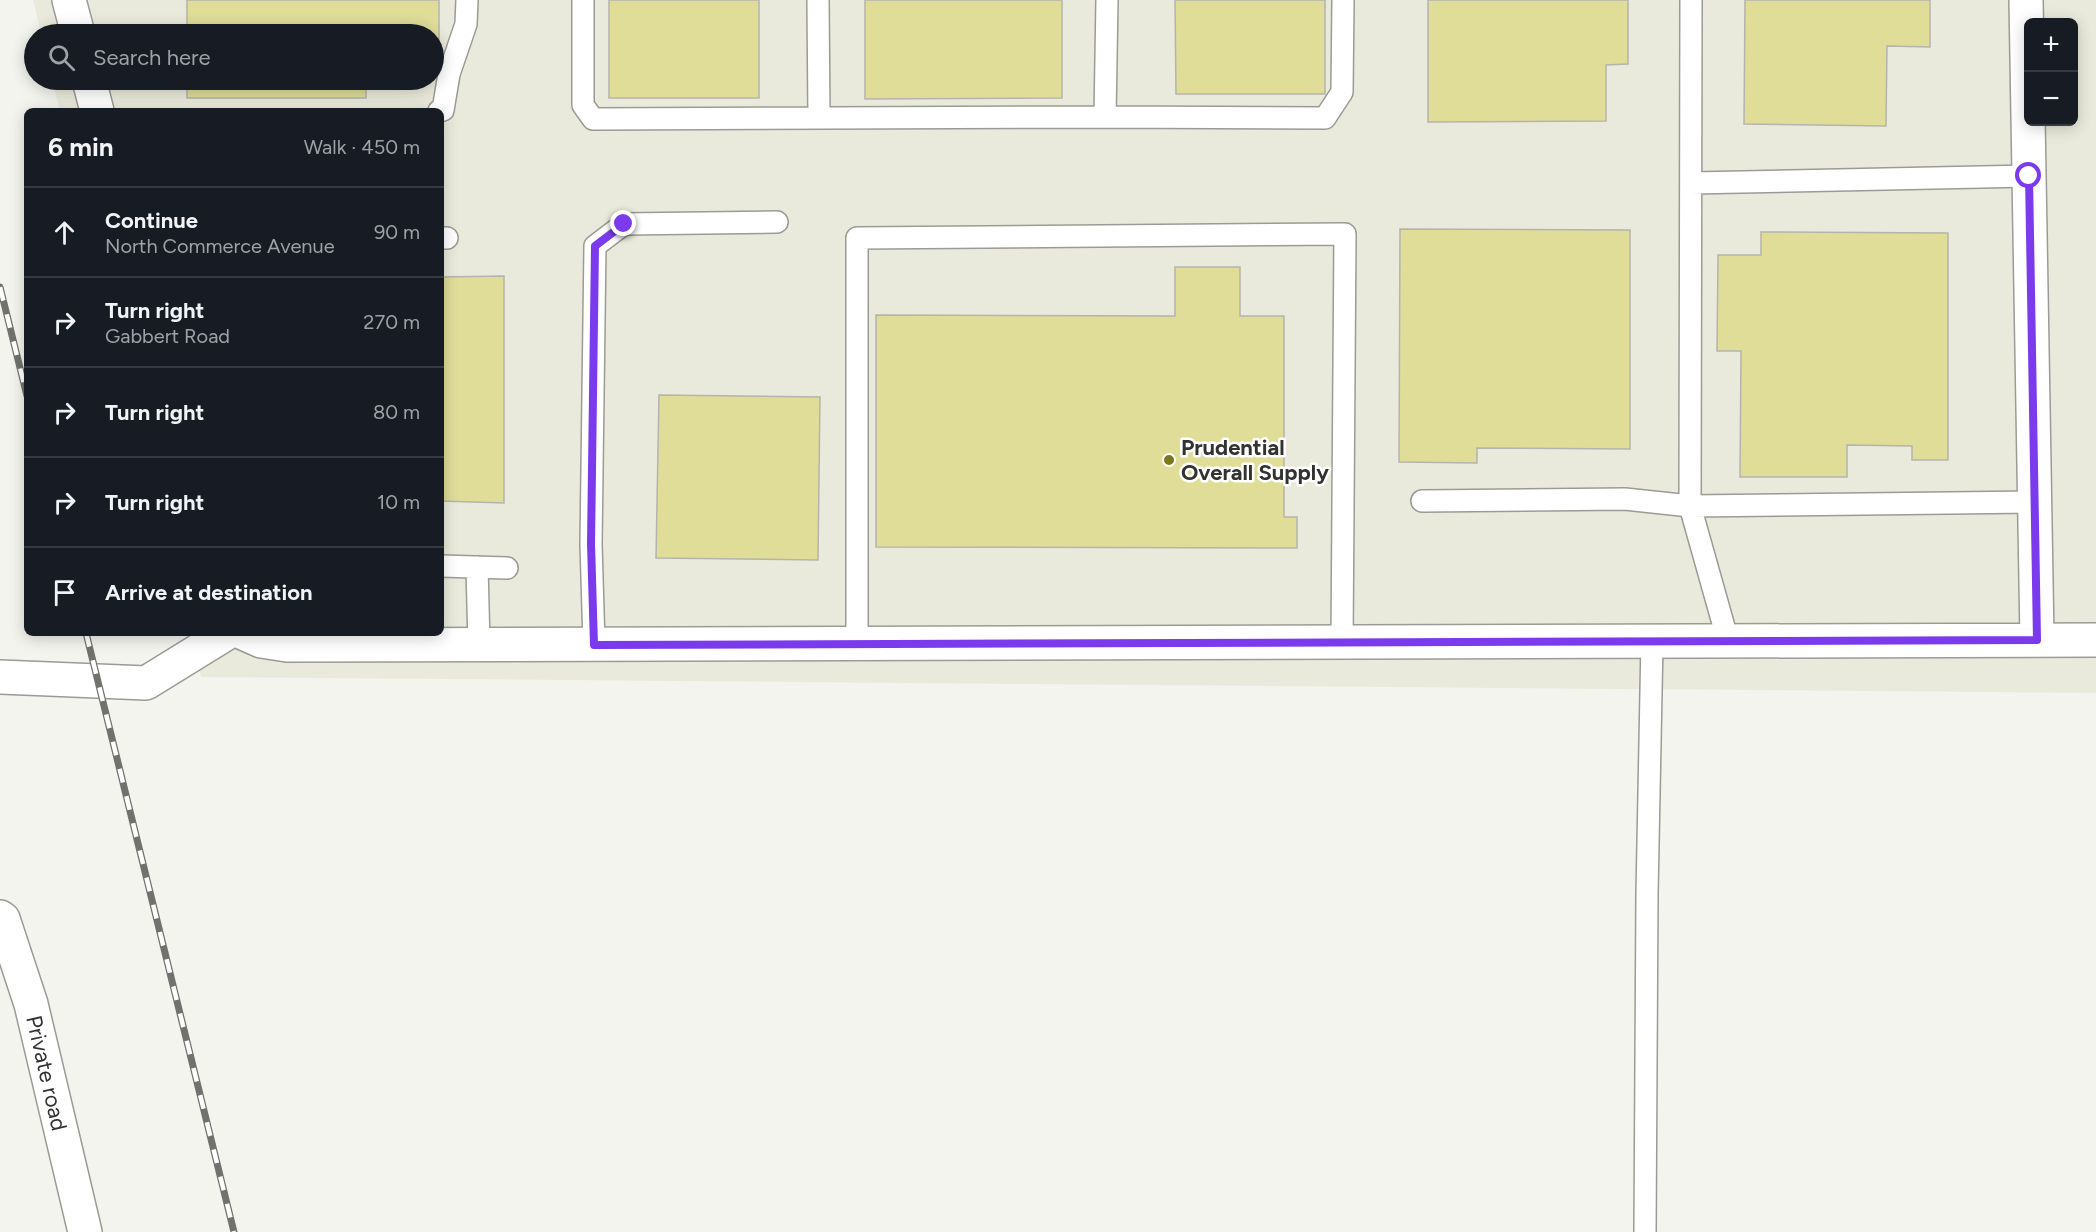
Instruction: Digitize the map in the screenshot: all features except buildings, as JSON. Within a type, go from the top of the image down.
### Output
[{"type":"street","points":[[69,0],[75,24]]},
{"type":"street","points":[[2026,0],[2037,640]]},
{"type":"street","points":[[92,90],[96,108]]},
{"type":"street","points":[[0,677],[147,683],[222,636]]},
{"type":"street","points":[[250,636],[261,641],[287,645],[2096,640]]},
{"type":"street","name":"Private road","points":[[0,917],[3,919],[31,1004],[85,1232]]},
{"type":"lane","points":[[443,108],[449,74],[466,24],[467,0]]},
{"type":"lane","points":[[583,0],[583,105],[593,119],[1325,118],[1342,92],[1343,0]]},
{"type":"lane","points":[[818,0],[819,118]]},
{"type":"lane","points":[[1106,117],[1107,0]]},
{"type":"lane","points":[[1691,0],[1690,506],[1728,641]]},
{"type":"lane","points":[[1691,183],[2029,176]]},
{"type":"lane","points":[[594,645],[591,544],[595,246],[624,224],[777,222]]},
{"type":"lane","points":[[857,644],[857,238],[1237,234],[1345,234],[1342,642]]},
{"type":"lane","points":[[1422,501],[1624,499],[1690,506],[2035,502]]},
{"type":"lane","points":[[444,566],[507,568]]},
{"type":"lane","points":[[477,567],[479,645]]},
{"type":"lane","points":[[1645,1232],[1647,905],[1652,641]]},
{"type":"shaded area","points":[[33,0],[2096,0],[2096,693],[201,677],[191,636],[444,636],[444,108],[59,108],[55,90],[444,90],[444,24],[39,24]]},
{"type":"railway","points":[[0,287],[24,384]]},
{"type":"railway","points":[[87,636],[234,1232]]},
{"type":"place","name":"Prudential Overall Supply","points":[[1169,460]]},
{"type":"route","points":[[624,224],[595,246],[591,544],[594,645],[2037,640],[2029,176]]}]
